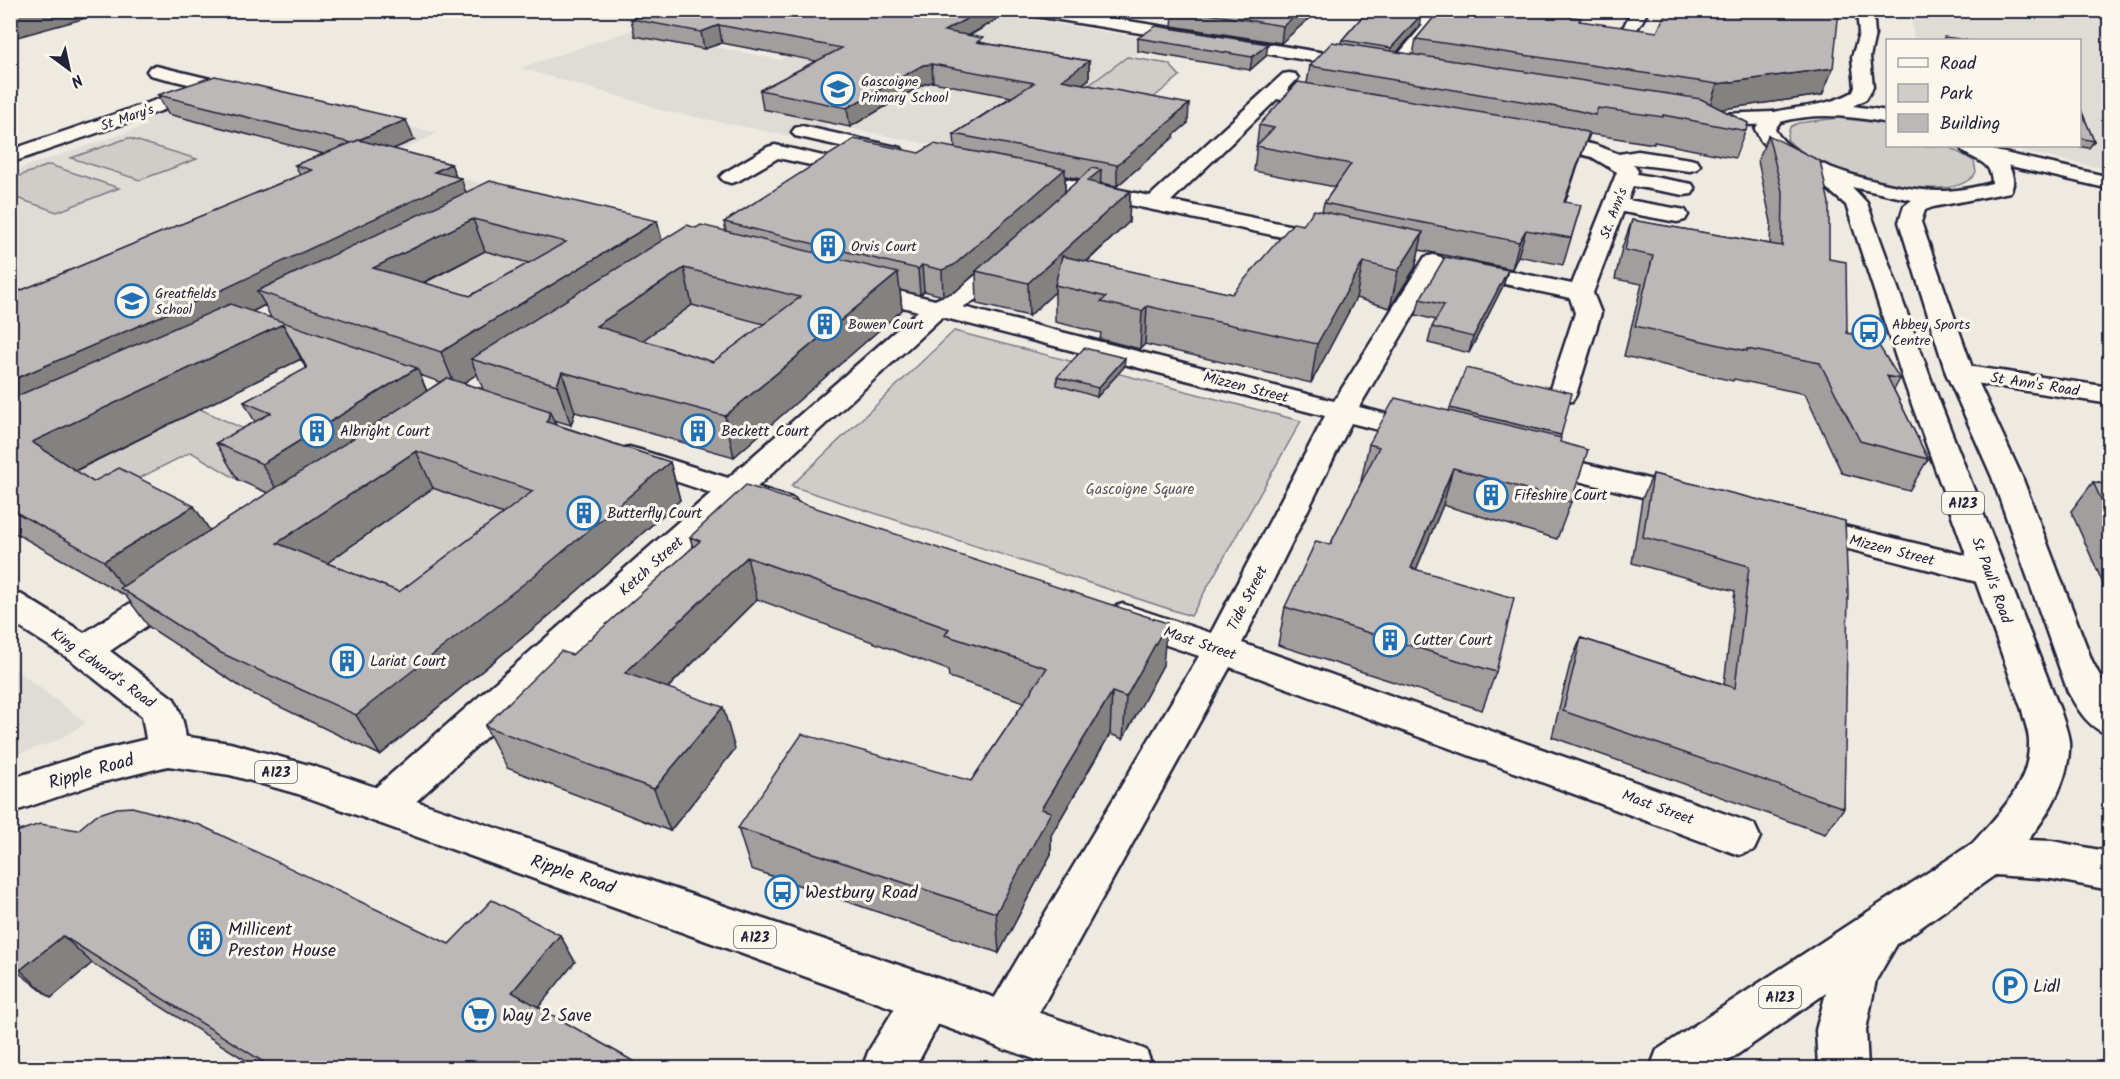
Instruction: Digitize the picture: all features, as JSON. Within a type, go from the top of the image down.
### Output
[{"type":"street","points":[[1029,10],[1416,73]]},
{"type":"street","points":[[1101,22],[1120,10]]},
{"type":"street","points":[[1569,35],[1614,41],[1623,38],[1631,30],[1640,10]]},
{"type":"street","points":[[1786,154],[1730,128],[1686,116],[1719,120],[1773,118],[1786,114],[1822,110],[1852,100],[1860,95],[1864,87],[1862,57],[1867,34],[1865,10]]},
{"type":"street","points":[[1375,14],[1434,22],[1450,19],[1491,24]]},
{"type":"street","points":[[1053,33],[1079,18]]},
{"type":"street","points":[[1394,70],[1434,22]]},
{"type":"street","points":[[1156,203],[1312,56]]},
{"type":"street","name":"St Mary's","points":[[10,158],[217,86],[156,71]]},
{"type":"street","points":[[1273,93],[1344,105]]},
{"type":"street","points":[[1822,110],[1886,117]]},
{"type":"street","name":"St Paul's Road","points":[[1675,1068],[1988,856],[2029,808],[2048,765],[2049,740],[2041,710],[1919,385],[1856,203],[1840,186],[1773,144],[1765,129],[1773,118]]},
{"type":"street","points":[[802,132],[913,155]]},
{"type":"street","points":[[1520,136],[1578,146],[1615,165],[1684,189]]},
{"type":"street","points":[[803,179],[856,144]]},
{"type":"street","points":[[1978,150],[2002,172],[2004,176],[2002,187]]},
{"type":"street","points":[[1978,150],[2105,187]]},
{"type":"street","points":[[731,177],[775,151],[829,163]]},
{"type":"street","points":[[1615,165],[1638,157],[1689,165]]},
{"type":"street","name":"St. Ann's","points":[[1581,293],[1617,232],[1615,165]]},
{"type":"street","name":"St Paul's Road","points":[[1820,172],[1895,191],[1948,197]]},
{"type":"street","points":[[1005,173],[1352,245]]},
{"type":"street","name":"St Paul's Road","points":[[2105,187],[2069,184],[2002,187],[1984,193],[1927,201],[1915,206],[1910,222],[1960,373],[2007,477],[2087,692],[2109,720]]},
{"type":"street","points":[[1058,214],[1086,189]]},
{"type":"street","points":[[1616,204],[1677,215]]},
{"type":"street","name":"Ketch Street","points":[[382,807],[937,308],[955,304],[966,298],[1033,237]]},
{"type":"street","name":"Tide Street","points":[[1005,1026],[1204,682],[1421,260],[1581,293]]},
{"type":"street","name":"Mizzen Street","points":[[839,284],[1449,439]]},
{"type":"street","points":[[1562,395],[1588,313],[1581,293]]},
{"type":"street","name":"St Ann's Road","points":[[1919,385],[1930,369],[2109,396]]},
{"type":"street","points":[[602,447],[807,514]]},
{"type":"street","points":[[1507,453],[1715,506]]},
{"type":"street","name":"Mizzen Street","points":[[1773,520],[1989,573]]},
{"type":"street","points":[[84,651],[195,577]]},
{"type":"street","name":"King Edward's Road","points":[[10,604],[84,651],[160,709],[168,750]]},
{"type":"street","name":"Mast Street","points":[[1089,606],[1220,649],[1739,837]]},
{"type":"street","name":"Ripple Road","points":[[10,796],[93,768],[168,750],[230,759],[302,779],[1128,1068]]},
{"type":"street","points":[[1988,856],[2052,860],[2109,871]]},
{"type":"street","name":"St Paul's Road","points":[[1843,1068],[1841,1030],[1854,975],[1884,925]]},
{"type":"street","points":[[887,1068],[928,998]]},
{"type":"shaded area","points":[[2100,10],[2109,17],[2109,169],[2028,153],[2011,147],[2081,147],[2081,39],[1914,39],[1911,11]]},
{"type":"shaded area","name":"Gascoigne Primary School","points":[[883,11],[979,11],[1155,40],[1052,114],[957,150],[828,124],[804,139],[650,108],[653,106],[520,68],[632,30],[780,60]]},
{"type":"shaded area","name":"Greatfields School","points":[[233,87],[438,133],[389,156],[498,189],[11,413],[10,172],[149,125],[139,121]]},
{"type":"shaded area","points":[[10,666],[86,723],[56,741],[11,756]]},
{"type":"green space","points":[[1127,57],[1169,64],[1180,76],[1149,101],[1073,97]]},
{"type":"green space","points":[[1838,118],[1886,124],[1886,147],[1949,147],[1974,161],[1976,172],[1963,183],[1941,188],[1913,187],[1882,182],[1851,173],[1801,151],[1787,139],[1790,127],[1798,123]]},
{"type":"green space","points":[[128,138],[197,159],[140,180],[71,158]]},
{"type":"green space","points":[[49,165],[119,188],[57,212],[11,196],[11,179]]},
{"type":"green space","points":[[485,251],[576,275],[483,331],[387,301]]},
{"type":"green space","points":[[692,305],[805,334],[722,401],[608,365]]},
{"type":"green space","name":"Gascoigne Square","points":[[954,331],[1301,421],[1191,616],[791,486]]},
{"type":"green space","points":[[200,409],[290,450],[238,480],[191,452],[92,502],[49,484]]},
{"type":"green space","points":[[433,488],[548,529],[419,631],[300,582]]},
{"type":"building","points":[[651,10],[983,10],[944,31],[983,38],[977,42],[1089,61],[1062,80],[1189,104],[1117,165],[954,134],[1034,83],[932,64],[923,65],[847,108],[760,90],[842,48],[719,25],[701,32],[631,19]]},
{"type":"building","points":[[1185,10],[1302,10],[1283,26]]},
{"type":"building","points":[[1368,10],[1392,10],[1421,15],[1391,48],[1342,40]]},
{"type":"building","points":[[1440,10],[1520,10],[1657,32],[1667,10],[1839,10],[1833,68],[1717,84],[1416,39]]},
{"type":"building","points":[[1156,26],[1268,44],[1252,57],[1138,38]]},
{"type":"building","points":[[1332,42],[1701,99],[1748,123],[1746,131],[1663,115],[1663,117],[1598,108],[1595,115],[1310,66]]},
{"type":"building","points":[[215,76],[406,120],[351,143],[158,95]]},
{"type":"building","points":[[1298,82],[1574,128],[1589,133],[1564,202],[1581,205],[1571,238],[1526,230],[1519,242],[1324,203],[1351,164],[1256,146],[1274,128],[1259,125]]},
{"type":"building","points":[[2081,110],[2094,141],[2081,138]]},
{"type":"building","points":[[1768,135],[1820,161],[1829,203],[1829,259],[1846,262],[1847,333],[1874,338],[1900,379],[1887,376],[1928,459],[1860,441],[1820,363],[1747,349],[1747,351],[1635,326],[1653,256],[1625,250],[1632,220],[1782,246],[1783,195]]},
{"type":"building","points":[[854,139],[919,153],[934,144],[1065,169],[954,265],[942,270],[922,265],[918,269],[724,222]]},
{"type":"building","points":[[359,140],[451,164],[434,172],[461,178],[222,290],[10,381],[10,295],[312,170],[295,165]]},
{"type":"building","points":[[1092,168],[1101,170],[1087,181],[1130,191],[1028,283],[976,271]]},
{"type":"building","points":[[490,181],[657,221],[441,352],[257,291]],"holes":[[[473,219],[566,242],[470,296],[373,268]]]},
{"type":"building","points":[[1314,210],[1423,232],[1398,271],[1363,262],[1317,344],[1147,306],[1142,311],[1101,302],[1106,297],[1055,285],[1062,256],[1232,294],[1293,223],[1303,225]]},
{"type":"building","points":[[687,225],[696,228],[701,225],[898,273],[725,416],[562,372],[557,385],[471,359]],"holes":[[[684,268],[800,297],[713,362],[596,326]]]},
{"type":"building","points":[[1445,257],[1508,270],[1473,337],[1432,327],[1444,305],[1420,299]]},
{"type":"building","points":[[230,304],[417,368],[262,464],[216,443],[271,413],[244,402],[307,368],[283,324],[32,442],[93,482],[119,468],[194,506],[104,561],[10,509],[10,399]]},
{"type":"building","points":[[1084,348],[1125,358],[1098,388],[1057,377]]},
{"type":"building","points":[[1466,368],[1572,393],[1561,435],[1450,408]]},
{"type":"building","points":[[447,378],[550,411],[547,422],[670,462],[535,575],[356,715],[219,652],[120,588]],"holes":[[[416,451],[533,491],[399,592],[277,543]]]},
{"type":"building","points":[[1395,398],[1561,438],[1560,442],[1588,450],[1571,502],[1453,468],[1411,568],[1514,598],[1496,672],[1285,607],[1316,541],[1330,545],[1379,447],[1369,444]]},
{"type":"building","points":[[1653,474],[1845,521],[1848,592],[1844,808],[1563,711],[1581,638],[1735,688],[1749,566],[1643,537]]},
{"type":"building","points":[[2093,482],[2109,485],[2109,517]]},
{"type":"building","points":[[746,485],[1167,623],[1126,697],[1112,692],[1041,809],[1051,812],[996,913],[738,828],[802,734],[971,781],[1047,668],[945,635],[949,629],[747,557],[625,673],[723,707],[654,789],[485,726],[561,651],[572,655],[700,541],[690,537]]},
{"type":"building","name":"Millicent Preston House","points":[[132,807],[200,825],[449,944],[492,900],[560,935],[512,992],[645,1068],[273,1068],[63,936],[20,970],[10,963],[10,838],[19,831],[40,824],[78,830],[96,815],[117,808]]},
{"type":"place","name":"Gascoigne Primary School","points":[[838,89]]},
{"type":"place","name":"Orvis Court","points":[[828,246]]},
{"type":"place","name":"Greatfields School","points":[[132,301]]},
{"type":"place","name":"Bowen Court","points":[[825,324]]},
{"type":"place","name":"Abbey Sports Centre","points":[[1869,332]]},
{"type":"place","name":"Albright Court","points":[[317,431]]},
{"type":"place","name":"Beckett Court","points":[[698,431]]},
{"type":"place","name":"Fifeshire Court","points":[[1491,495]]},
{"type":"place","name":"Butterfly Court","points":[[584,513]]},
{"type":"place","name":"Cutter Court","points":[[1390,640]]},
{"type":"place","name":"Lariat Court","points":[[347,661]]},
{"type":"place","name":"Westbury Road","points":[[782,892]]},
{"type":"place","name":"Millicent Preston House","points":[[205,939]]},
{"type":"place","name":"Lidl","points":[[2010,986]]},
{"type":"place","name":"Way 2 Save","points":[[479,1015]]}]
